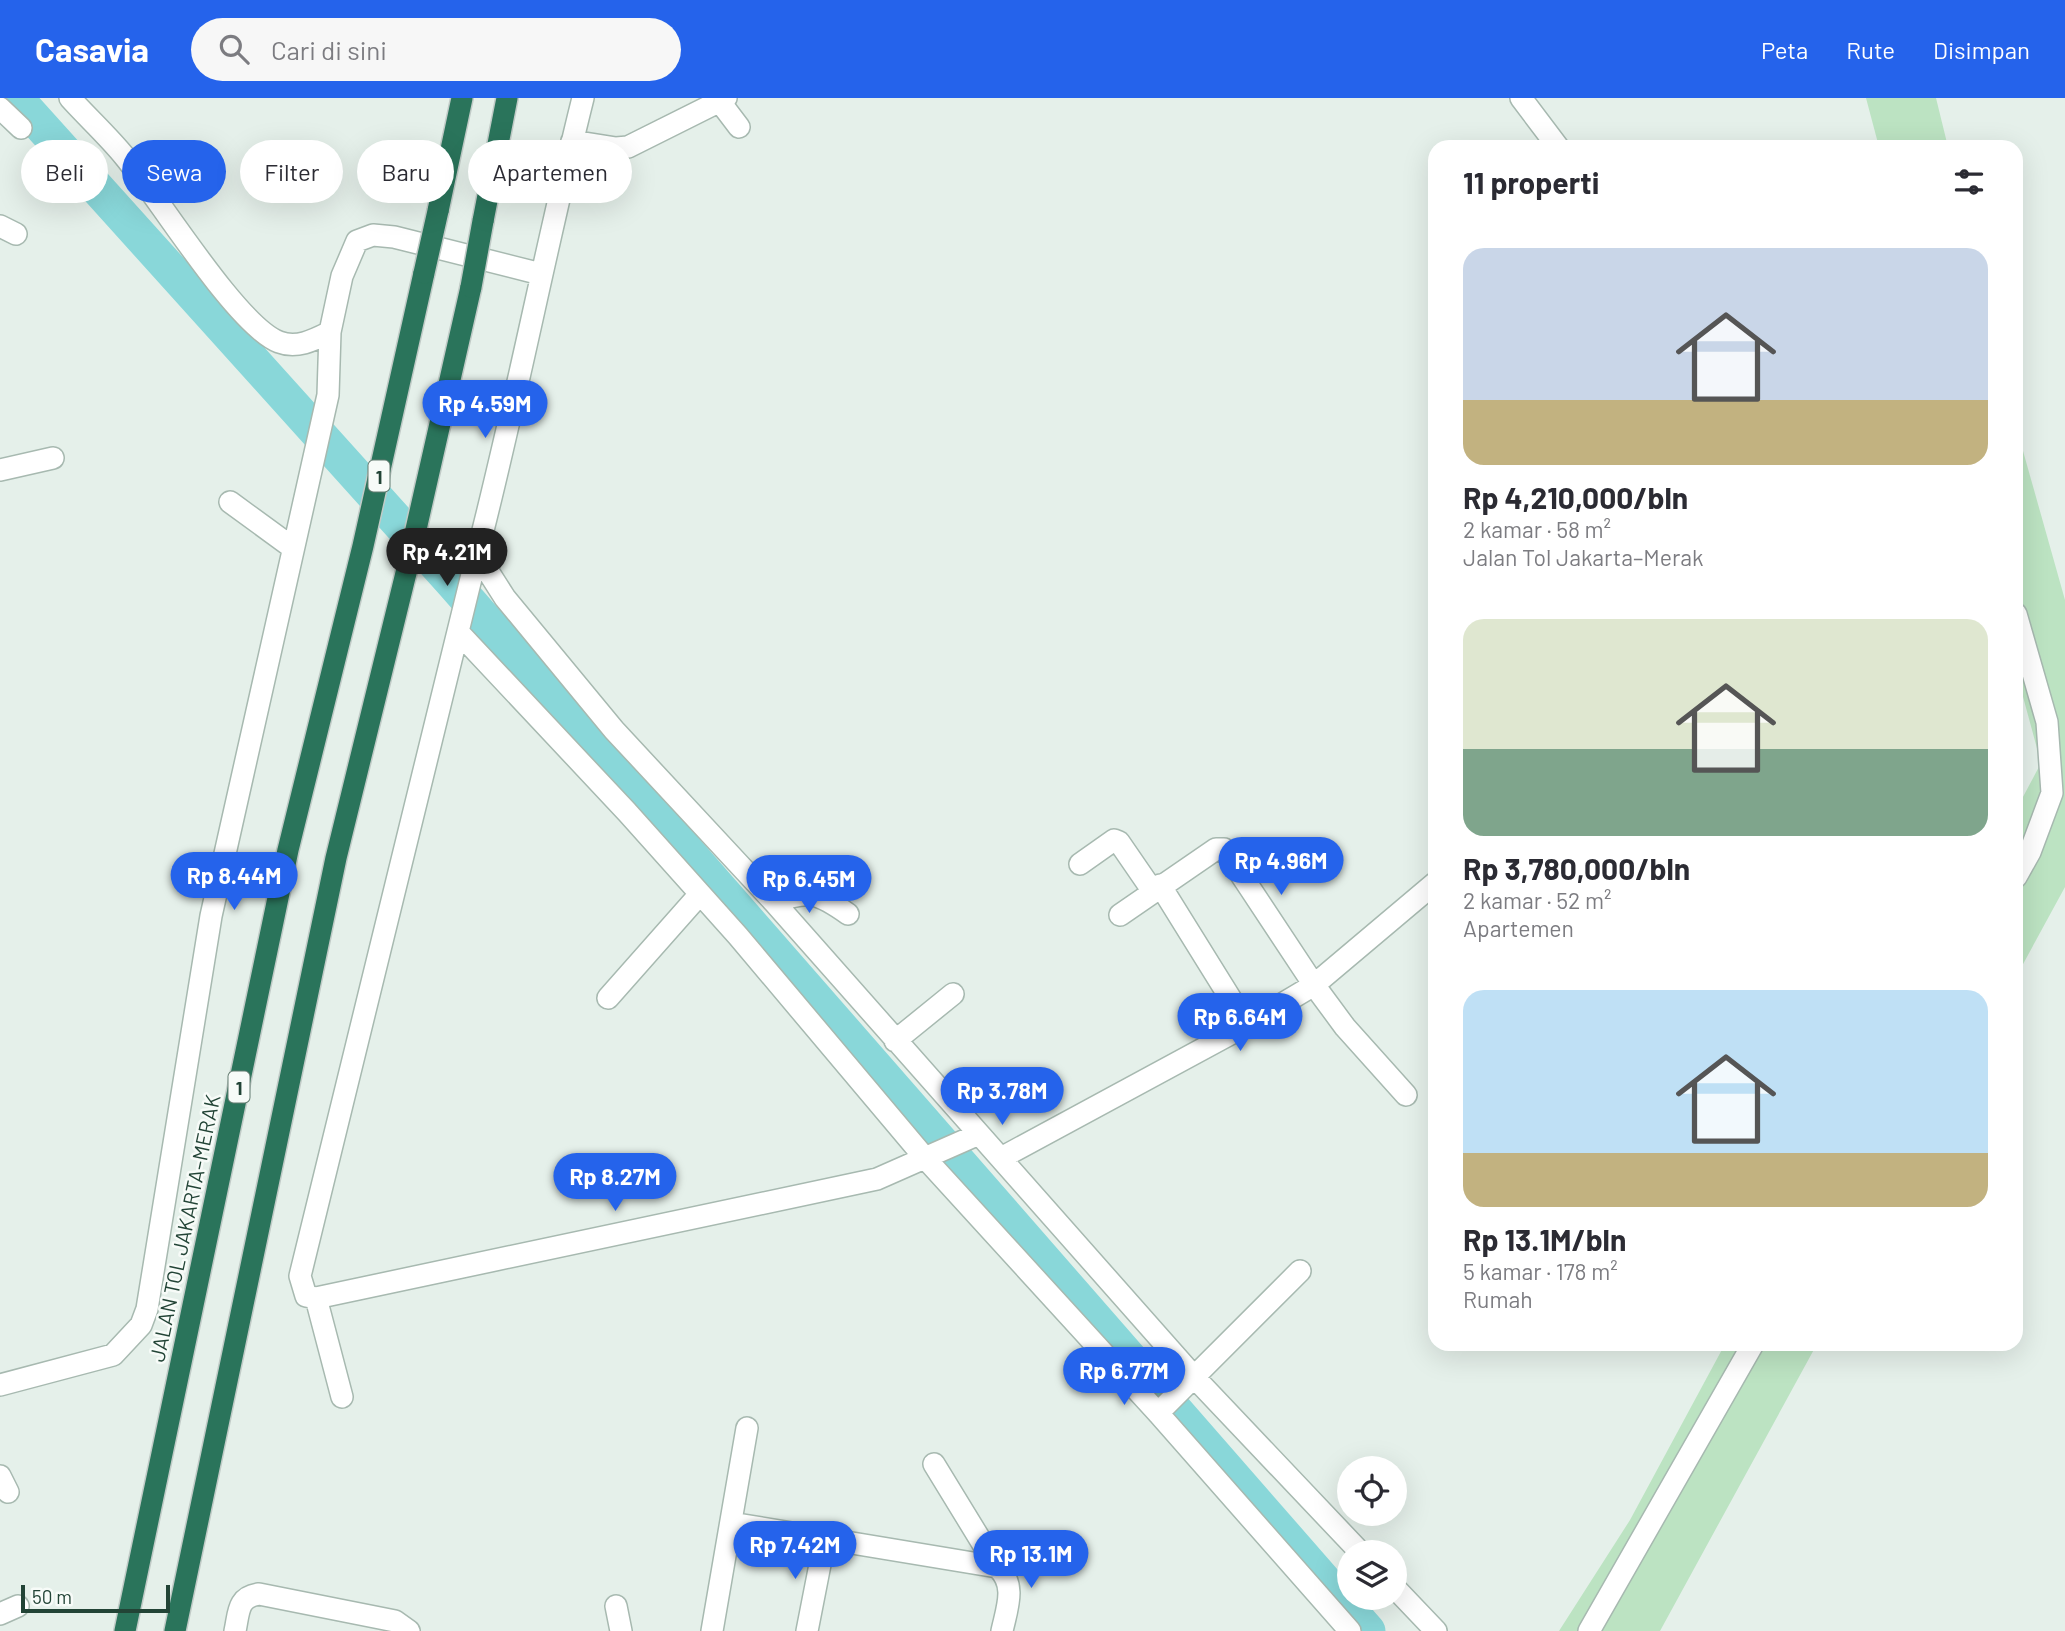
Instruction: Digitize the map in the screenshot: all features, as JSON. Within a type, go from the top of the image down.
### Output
[{"type":"highway","name":"JALAN TOL JAKARTA–MERAK","points":[[125,1631],[288,850],[363,546],[462,98]]},
{"type":"highway","points":[[175,1631],[336,858],[407,569],[471,287],[507,98]]},
{"type":"street","points":[[70,98],[125,157],[230,297],[257,328],[279,342],[292,345],[330,332]]},
{"type":"street","points":[[572,140],[583,98]]},
{"type":"street","points":[[1521,98],[1553,140]]},
{"type":"street","points":[[632,145],[723,100],[739,127]]},
{"type":"street","points":[[0,108],[21,128]]},
{"type":"street","points":[[558,203],[512,419],[474,562],[300,1276],[306,1296],[316,1298],[877,1179],[976,1136]]},
{"type":"street","points":[[0,1385],[113,1356],[141,1325],[147,1309],[211,916],[328,395],[330,332],[348,257],[357,241],[373,234],[541,274]]},
{"type":"street","points":[[0,470],[54,458]]},
{"type":"street","points":[[230,502],[292,548]]},
{"type":"street","points":[[474,562],[614,730],[774,902],[976,1136],[1001,1158],[1190,1383],[1348,1540]]},
{"type":"street","points":[[461,624],[700,894],[925,1158],[1162,1410],[1350,1631]]},
{"type":"street","points":[[2023,638],[2047,722],[2052,793],[2023,864]]},
{"type":"street","points":[[1080,864],[1114,840],[1119,842],[1156,887],[1247,1025]]},
{"type":"street","points":[[1120,915],[1156,887],[1216,849],[1224,849],[1345,1027],[1406,1095]]},
{"type":"street","points":[[1001,1158],[1247,1025],[1314,985],[1428,889]]},
{"type":"street","points":[[774,902],[803,892],[830,901],[848,914]]},
{"type":"street","points":[[608,998],[700,894]]},
{"type":"street","points":[[895,1041],[953,994]]},
{"type":"street","points":[[1162,1410],[1300,1271]]},
{"type":"street","points":[[316,1298],[342,1397]]},
{"type":"street","points":[[1589,1631],[1749,1351]]},
{"type":"street","points":[[712,1631],[747,1428]]},
{"type":"street","points":[[934,1464],[997,1567],[1007,1575],[1010,1592],[1002,1631]]},
{"type":"street","points":[[731,1523],[997,1567]]},
{"type":"street","points":[[807,1631],[825,1539]]},
{"type":"street","points":[[235,1631],[240,1603],[247,1596],[259,1594],[332,1621],[395,1621],[409,1631]]},
{"type":"street","points":[[1407,1601],[1436,1631]]},
{"type":"street","points":[[616,1606],[621,1631]]},
{"type":"green space","points":[[1866,98],[1936,98],[1946,140],[1877,140]]},
{"type":"green space","points":[[2023,451],[2065,600],[2065,887],[2023,964],[2023,797],[2041,763],[2023,697]]},
{"type":"green space","points":[[1721,1351],[1813,1351],[1660,1631],[1559,1631],[1630,1520]]},
{"type":"waterway","points":[[16,98],[452,582],[1368,1631]]}]
